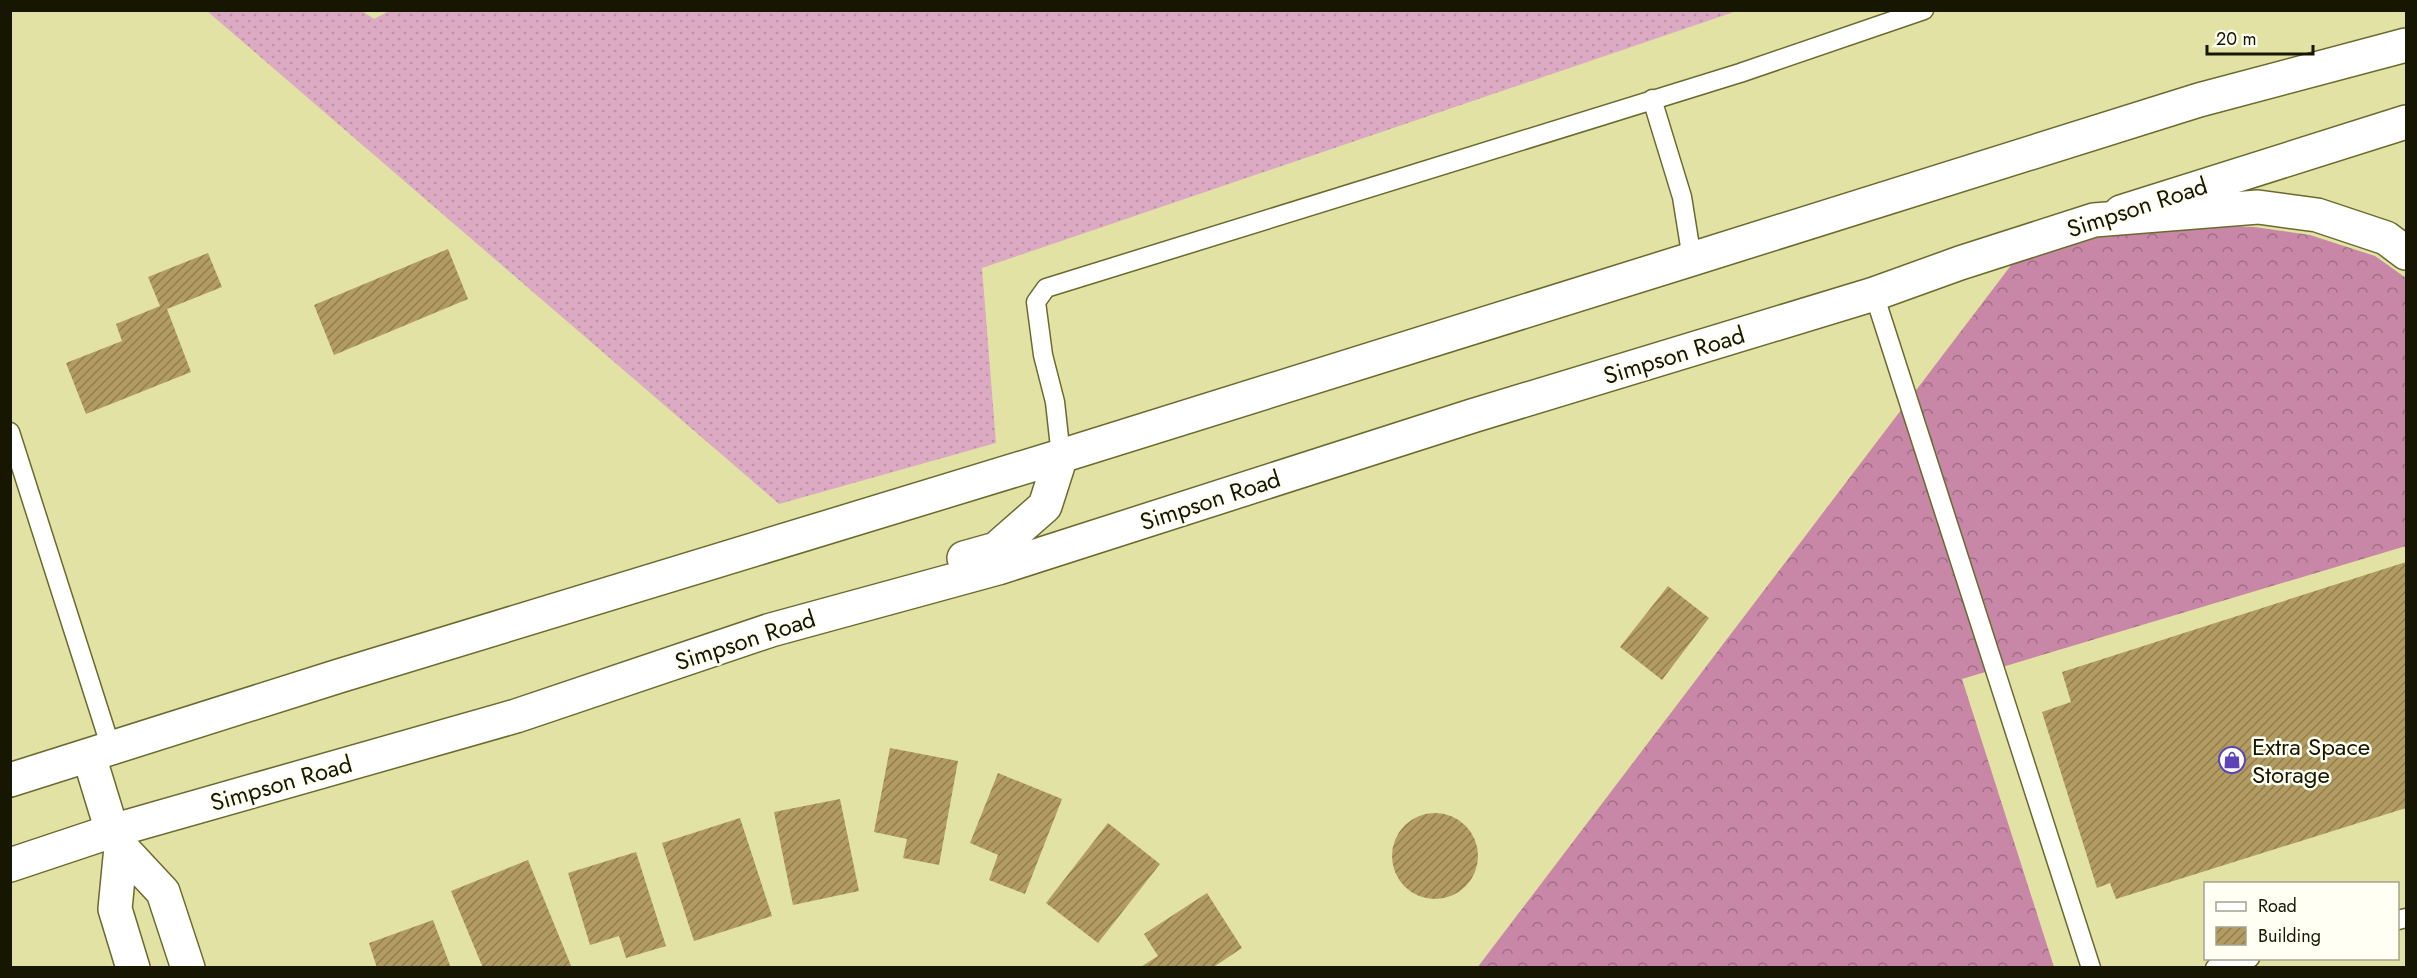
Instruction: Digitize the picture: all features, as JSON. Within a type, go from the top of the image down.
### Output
[{"type":"main road","points":[[10,780],[339,676],[1061,456],[1692,260],[2199,100],[2406,45]]},
{"type":"main road","name":"Simpson Road","points":[[10,866],[117,839],[516,716],[771,630],[998,568],[1472,416],[1874,294],[1960,263],[2406,122]]},
{"type":"main road","points":[[2094,220],[2258,207],[2316,215],[2386,238],[2406,253]]},
{"type":"main road","points":[[771,630],[852,590],[996,549],[1045,506],[1061,456]]},
{"type":"main road","points":[[100,752],[117,839],[115,909],[133,968]]},
{"type":"main road","points":[[117,839],[163,892],[188,968]]},
{"type":"lane","points":[[1061,456],[1055,402],[1043,355],[1036,302],[1046,288],[1740,73],[1924,10]]},
{"type":"lane","points":[[1652,99],[1682,197],[1692,260]]},
{"type":"lane","points":[[1874,294],[2091,968]]},
{"type":"lane","points":[[10,432],[100,752]]},
{"type":"lane","points":[[2215,968],[2243,960]]},
{"type":"shaded area","points":[[207,11],[362,11],[374,19],[389,11],[1737,11],[982,268],[996,443],[779,504]]},
{"type":"green space","points":[[2146,223],[2254,227],[2310,235],[2375,256],[2406,278],[2406,546],[1962,679],[2054,967],[1477,968],[2012,264]]},
{"type":"building","points":[[448,249],[468,299],[334,355],[314,305]]},
{"type":"building","points":[[208,253],[222,287],[167,309],[191,372],[86,414],[66,363],[122,341],[116,324],[160,306],[148,277]]},
{"type":"building","name":"Extra Space Storage","points":[[2406,562],[2406,808],[2116,899],[2110,883],[2097,888],[2042,712],[2071,702],[2062,672]]},
{"type":"building","points":[[1668,586],[1709,618],[1662,680],[1620,647]]},
{"type":"building","points":[[890,748],[958,761],[939,865],[903,858],[907,839],[874,832]]},
{"type":"building","points":[[998,773],[1062,799],[1025,894],[989,880],[998,855],[970,843]]},
{"type":"building","points":[[840,799],[859,891],[793,905],[774,812]]},
{"type":"building","points":[[1435,813],[1452,816],[1466,825],[1475,839],[1478,856],[1475,873],[1466,887],[1452,896],[1435,899],[1418,896],[1404,887],[1395,873],[1392,856],[1395,839],[1404,825],[1418,816]]},
{"type":"building","points":[[740,818],[772,916],[694,941],[662,843]]},
{"type":"building","points":[[1108,823],[1160,864],[1098,943],[1046,903]]},
{"type":"building","points":[[636,852],[666,946],[626,958],[619,936],[590,945],[568,873]]},
{"type":"building","points":[[528,860],[572,968],[483,968],[451,891]]},
{"type":"building","points":[[1207,893],[1242,948],[1212,968],[1139,968],[1158,956],[1144,934]]},
{"type":"building","points":[[433,920],[451,968],[377,968],[369,943]]},
{"type":"place","name":"Extra Space Storage","points":[[2232,760]]}]
